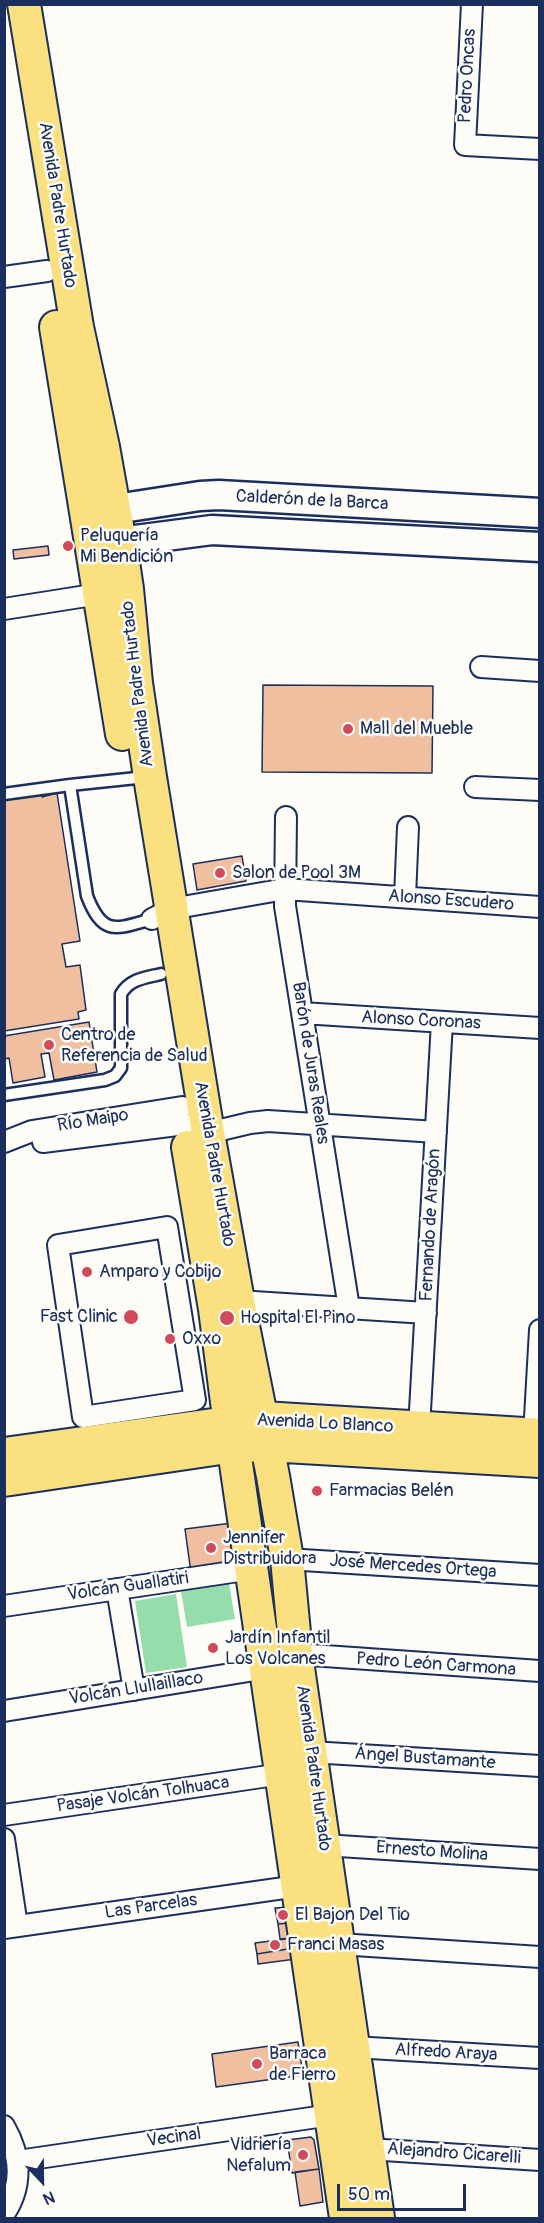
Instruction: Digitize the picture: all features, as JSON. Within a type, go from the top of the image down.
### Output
[{"type":"main road","name":"Avenida Padre Hurtado","points":[[24,4],[76,327],[103,526],[99,594],[139,777],[161,914],[192,1121],[232,1434],[346,2218]]},
{"type":"main road","name":"Avenida Padre Hurtado","points":[[4,12],[47,272],[103,526],[127,589],[137,693],[139,777]]},
{"type":"main road","name":"Avenida Padre Hurtado","points":[[161,914],[160,974],[192,1121],[238,1301],[266,1432],[287,1559],[296,1654],[378,2218]]},
{"type":"main road","name":"Avenida Lo Blanco","points":[[10,1458],[266,1432],[419,1428],[538,1444]]},
{"type":"main road","name":"Avenida Lo Blanco","points":[[266,1432],[538,1444]]},
{"type":"street","name":"Pedro Oncas","points":[[472,4],[465,145],[540,149]]},
{"type":"street","points":[[4,277],[47,272]]},
{"type":"street","name":"Calderón de la Barca","points":[[103,526],[200,496],[540,513]]},
{"type":"street","points":[[236,496],[241,500],[246,511],[245,522],[238,532]]},
{"type":"street","name":"Calderón de la Barca","points":[[103,526],[540,547]]},
{"type":"street","points":[[4,609],[99,594]]},
{"type":"street","points":[[481,667],[540,671]]},
{"type":"street","points":[[475,787],[540,790]]},
{"type":"street","name":"Barón de Juras Reales","points":[[286,817],[285,906],[349,1308]]},
{"type":"street","points":[[405,897],[408,827]]},
{"type":"street","name":"Alonso Escudero","points":[[161,914],[285,889],[540,907]]},
{"type":"street","name":"Alonso Coronas","points":[[302,1013],[540,1028]]},
{"type":"street","name":"Fernando de Aragón","points":[[419,1428],[442,1022]]},
{"type":"street","name":"Río Maipo","points":[[4,1143],[32,1131],[192,1121],[260,1121],[436,1132]]},
{"type":"street","points":[[167,1227],[195,1400],[83,1417],[57,1245],[167,1227]]},
{"type":"street","points":[[238,1301],[426,1312]]},
{"type":"street","points":[[538,1444],[540,1330]]},
{"type":"street","name":"José Mercedes Ortega","points":[[287,1559],[540,1575]]},
{"type":"street","name":"Volcán Guallatiri","points":[[4,1606],[252,1569]]},
{"type":"street","points":[[117,1589],[134,1690]]},
{"type":"street","name":"Pedro León Carmona","points":[[296,1654],[540,1671]]},
{"type":"street","name":"Volcán Llullaillaco","points":[[4,1710],[267,1668]]},
{"type":"street","name":"Ángel Bustamante","points":[[311,1752],[540,1766]]},
{"type":"street","name":"Pasaje Volcán Tolhuaca","points":[[4,1815],[282,1774]]},
{"type":"street","points":[[4,1839],[11,1927]]},
{"type":"street","name":"Ernesto Molina","points":[[324,1845],[540,1859]]},
{"type":"street","name":"Las Parcelas","points":[[11,1927],[298,1886]]},
{"type":"street","points":[[339,1944],[540,1957]]},
{"type":"street","name":"Alfredo Araya","points":[[353,2047],[540,2058]]},
{"type":"street","name":"Vecinal","points":[[18,2161],[331,2115]]},
{"type":"street","points":[[4,2126],[11,2138],[18,2161],[17,2186],[14,2197],[4,2214]]},
{"type":"street","name":"Alejandro Cicarelli","points":[[368,2149],[540,2160]]},
{"type":"lane","points":[[4,794],[139,777]]},
{"type":"lane","points":[[70,784],[87,896],[93,911],[101,921],[119,928],[161,914]]},
{"type":"lane","points":[[4,1095],[105,1080],[115,1076],[121,1068],[121,994],[133,981],[160,974]]},
{"type":"green space","points":[[229,1583],[235,1619],[187,1627],[181,1591]]},
{"type":"green space","points":[[176,1594],[187,1667],[146,1673],[135,1601]]},
{"type":"building","points":[[48,546],[49,555],[14,559],[13,550]]},
{"type":"building","name":"Mall del Mueble","points":[[263,685],[433,686],[432,773],[262,772]]},
{"type":"building","points":[[41,792],[42,797],[57,793],[80,941],[62,944],[66,967],[80,965],[86,1010],[78,1012],[79,1019],[4,1031],[4,798]]},
{"type":"building","name":"Salon de Pool 3M","points":[[242,856],[246,881],[197,890],[193,864]]},
{"type":"building","name":"Centro de Referencia de Salud","points":[[89,1022],[97,1072],[54,1080],[49,1053],[41,1054],[45,1077],[13,1083],[9,1058],[4,1059],[4,1036]]},
{"type":"building","name":"Jennifer Distribuidora","points":[[232,1523],[238,1567],[191,1573],[185,1529]]},
{"type":"building","name":"El Bajon Del Tio","points":[[289,1907],[291,1923],[278,1924],[275,1908]]},
{"type":"building","points":[[291,1923],[293,1938],[280,1939],[278,1924]]},
{"type":"building","name":"Franci Masas","points":[[293,1938],[294,1948],[257,1954],[255,1943]]},
{"type":"building","points":[[294,1948],[296,1959],[258,1964],[257,1954]]},
{"type":"building","name":"Barraca de Fierro","points":[[298,2042],[303,2075],[216,2087],[212,2054]]},
{"type":"building","name":"Vidriería Nefalum","points":[[311,2137],[314,2140],[319,2169],[292,2173],[287,2140]]},
{"type":"building","points":[[319,2169],[323,2202],[300,2206],[295,2172]]},
{"type":"place","name":"Peluquería Mi Bendición","points":[[68,546]]},
{"type":"place","name":"Mall del Mueble","points":[[348,729]]},
{"type":"place","name":"Salon de Pool 3M","points":[[220,873]]},
{"type":"place","name":"Centro de Referencia de Salud","points":[[49,1045]]},
{"type":"place","name":"Amparo y Cobijo","points":[[87,1272]]},
{"type":"place","name":"Fast Clinic","points":[[131,1317]]},
{"type":"place","name":"Hospital El Pino","points":[[227,1318]]},
{"type":"place","name":"Oxxo","points":[[170,1339]]},
{"type":"place","name":"Farmacias Belén","points":[[317,1491]]},
{"type":"place","name":"Jennifer Distribuidora","points":[[211,1548]]},
{"type":"place","name":"Jardín Infantil Los Volcanes","points":[[213,1648]]},
{"type":"place","name":"El Bajon Del Tio","points":[[283,1915]]},
{"type":"place","name":"Franci Masas","points":[[275,1945]]},
{"type":"place","name":"Barraca de Fierro","points":[[257,2064]]},
{"type":"place","name":"Vidriería Nefalum","points":[[303,2155]]}]
